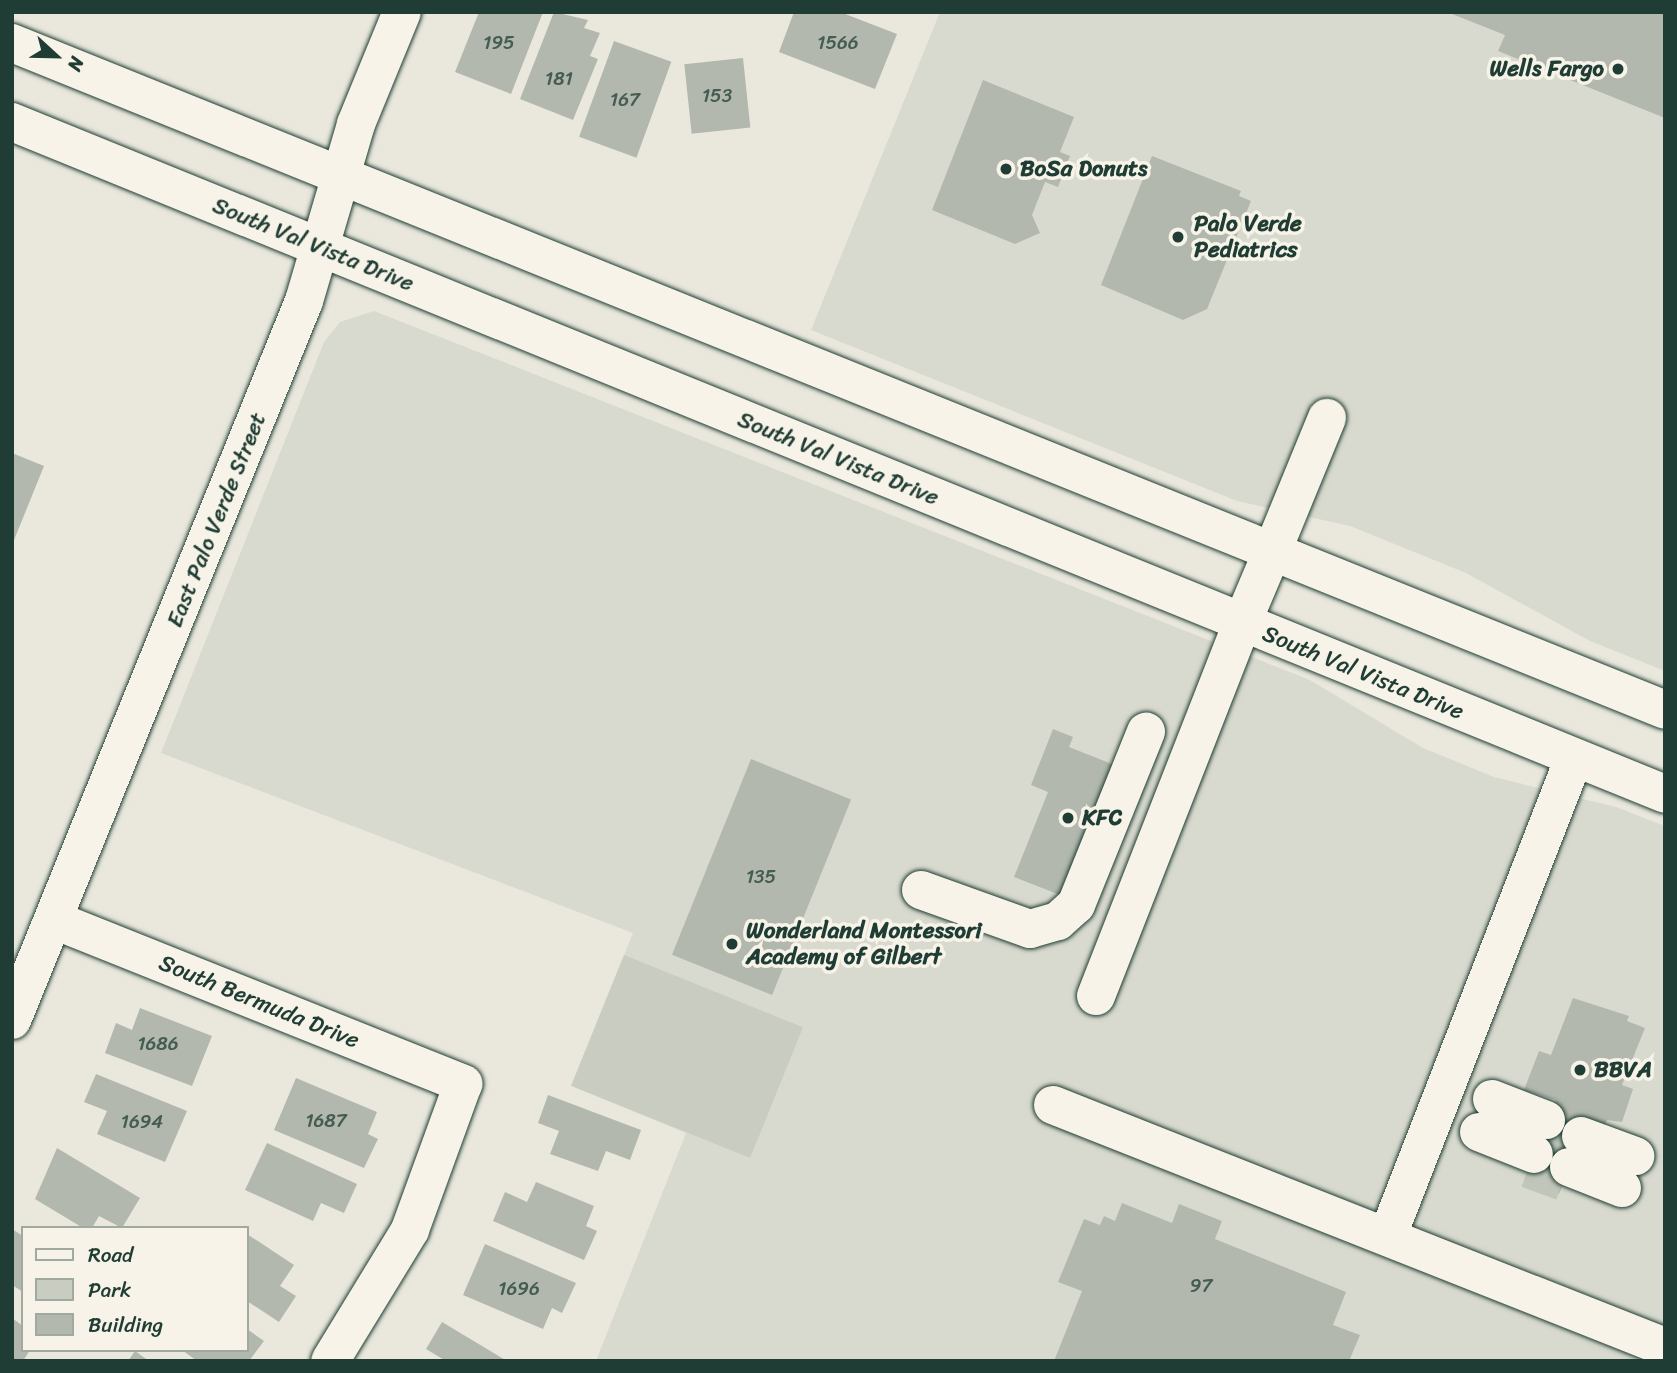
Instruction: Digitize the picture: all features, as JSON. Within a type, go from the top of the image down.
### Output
[{"type":"main road","name":"East Palo Verde Street","points":[[12,1020],[304,300],[316,247],[340,174],[402,12]]},
{"type":"main road","points":[[12,43],[1665,710]]},
{"type":"main road","name":"South Val Vista Drive","points":[[12,122],[1665,794]]},
{"type":"main road","points":[[1096,996],[1242,623],[1327,418]]},
{"type":"main road","points":[[921,890],[1030,929],[1058,921],[1076,905],[1146,732]]},
{"type":"main road","points":[[1388,1235],[1574,758]]},
{"type":"main road","name":"South Bermuda Drive","points":[[54,920],[463,1084],[410,1230],[330,1361]]},
{"type":"main road","points":[[1052,1105],[1388,1235],[1665,1347]]},
{"type":"main road","points":[[1537,1145],[1483,1124],[1537,1145]]},
{"type":"main road","points":[[1625,1180],[1573,1159],[1625,1180]]},
{"type":"shaded area","points":[[940,12],[1665,12],[1665,671],[1590,641],[1466,573],[1350,526],[1237,501],[811,330]]},
{"type":"shaded area","points":[[374,311],[1310,680],[1423,748],[1494,777],[1616,807],[1665,826],[1665,1361],[596,1361],[686,1133],[571,1086],[633,933],[161,753],[324,342],[340,322]]},
{"type":"green space","points":[[624,955],[803,1027],[750,1158],[571,1086]]},
{"type":"building","points":[[479,12],[543,12],[511,94],[455,72]]},
{"type":"building","points":[[554,12],[588,20],[584,28],[600,33],[590,56],[598,59],[573,120],[520,99]]},
{"type":"building","points":[[794,12],[840,12],[897,34],[875,89],[779,52]]},
{"type":"building","points":[[1447,12],[1665,12],[1665,118],[1498,51],[1505,35]]},
{"type":"building","points":[[614,41],[671,62],[636,158],[579,137]]},
{"type":"building","points":[[743,58],[750,128],[692,134],[684,64]]},
{"type":"building","name":"BoSa Donuts","points":[[983,80],[1074,117],[1060,152],[1070,156],[1058,187],[1045,182],[1032,215],[1040,233],[1015,244],[932,210]]},
{"type":"building","name":"Palo Verde Pediatrics","points":[[1152,156],[1241,191],[1239,196],[1251,201],[1207,309],[1183,320],[1101,285]]},
{"type":"building","points":[[12,453],[44,466],[12,545]]},
{"type":"building","name":"KFC","points":[[1053,729],[1073,737],[1069,747],[1117,766],[1065,897],[1014,877],[1048,792],[1031,785]]},
{"type":"building","points":[[751,759],[851,799],[772,995],[672,955]]},
{"type":"building","name":"BBVA","points":[[1573,998],[1629,1016],[1627,1021],[1645,1028],[1622,1085],[1633,1089],[1622,1122],[1607,1120],[1600,1136],[1585,1129],[1559,1194],[1524,1180],[1556,1100],[1524,1090],[1539,1051],[1551,1055]]},
{"type":"building","points":[[140,1008],[212,1036],[192,1086],[105,1053],[116,1023],[132,1030]]},
{"type":"building","points":[[96,1074],[187,1111],[165,1162],[97,1134],[107,1111],[84,1102]]},
{"type":"building","points":[[296,1078],[377,1112],[368,1134],[378,1139],[364,1168],[274,1130]]},
{"type":"building","points":[[548,1095],[641,1130],[630,1160],[606,1151],[598,1171],[550,1154],[559,1131],[538,1123]]},
{"type":"building","points":[[267,1143],[357,1184],[344,1213],[321,1203],[313,1221],[245,1190]]},
{"type":"building","points":[[57,1148],[140,1198],[123,1226],[99,1216],[93,1226],[80,1226],[35,1199]]},
{"type":"building","points":[[536,1182],[594,1206],[586,1226],[597,1231],[584,1260],[493,1221],[505,1192],[527,1202]]},
{"type":"building","points":[[1122,1203],[1172,1223],[1179,1204],[1222,1221],[1215,1239],[1346,1292],[1333,1325],[1360,1335],[1349,1361],[1054,1361],[1082,1291],[1058,1282],[1084,1219],[1100,1225],[1104,1216],[1115,1221]]},
{"type":"building","points":[[12,1229],[21,1235],[21,1291],[12,1285]]},
{"type":"building","points":[[248,1235],[294,1265],[280,1286],[296,1296],[279,1322],[248,1302]]},
{"type":"building","points":[[485,1244],[576,1283],[562,1313],[552,1308],[543,1329],[463,1295]]},
{"type":"building","points":[[12,1318],[21,1325],[21,1352],[29,1352],[23,1361],[12,1361]]},
{"type":"building","points":[[442,1322],[507,1361],[446,1361],[426,1349]]},
{"type":"building","points":[[248,1330],[264,1341],[249,1361],[197,1361],[185,1352],[248,1352]]},
{"type":"building","points":[[136,1352],[149,1361],[128,1361]]},
{"type":"tunnel","points":[[1540,1137],[1576,1152]]},
{"type":"tunnel","points":[[1528,1169],[1563,1182]]},
{"type":"place","name":"Wells Fargo","points":[[1618,69]]},
{"type":"place","name":"BoSa Donuts","points":[[1006,169]]},
{"type":"place","name":"Palo Verde Pediatrics","points":[[1178,237]]},
{"type":"place","name":"KFC","points":[[1068,818]]},
{"type":"place","name":"Wonderland Montessori Academy of Gilbert","points":[[732,944]]},
{"type":"place","name":"BBVA","points":[[1580,1070]]}]
